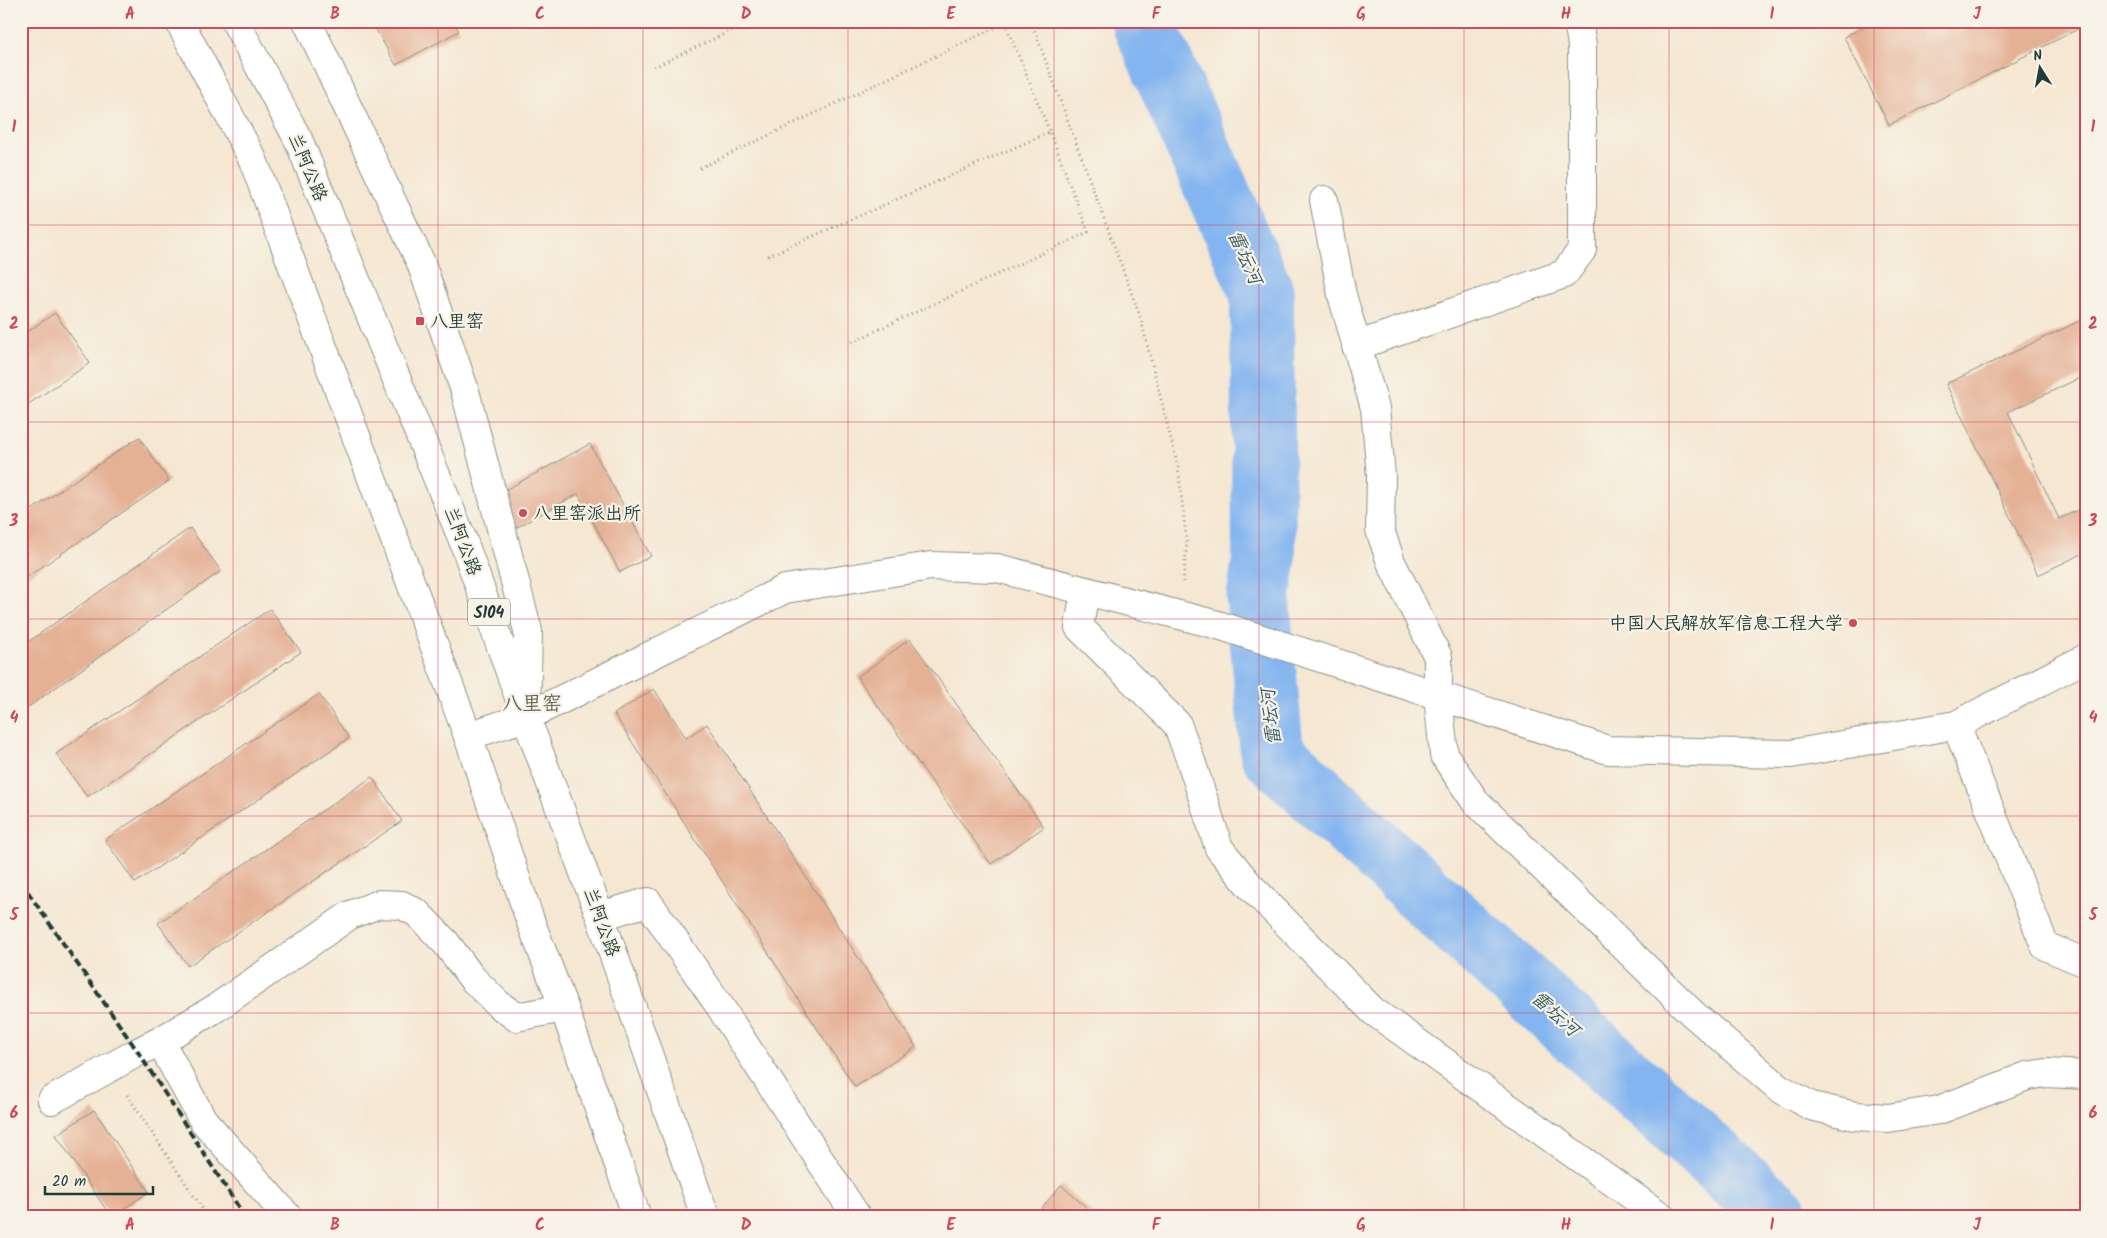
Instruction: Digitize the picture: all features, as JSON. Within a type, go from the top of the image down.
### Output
[{"type":"main road","points":[[179,21],[253,160],[468,736],[530,920],[564,1008],[637,1217]]},
{"type":"main road","name":"兰阿公路","points":[[235,21],[301,148],[464,542],[526,717],[600,916],[700,1202],[707,1217]]},
{"type":"main road","points":[[307,21],[421,262],[465,391],[528,630],[526,717]]},
{"type":"main road","points":[[1356,346],[1564,274],[1582,250],[1582,45],[1578,21]]},
{"type":"main road","points":[[1324,200],[1342,295],[1375,408],[1381,476],[1380,530],[1391,562],[1438,657],[1438,696],[1444,755],[1476,801],[1693,1014],[1779,1088],[1811,1106],[1855,1116],[1888,1118],[1939,1110],[2027,1076],[2046,1073],[2086,1075]]},
{"type":"main road","points":[[468,736],[526,717],[785,588],[931,566],[997,568],[1218,625],[1608,750],[1791,754],[1956,725],[2086,658]]},
{"type":"main road","points":[[1085,591],[1079,628],[1176,724],[1191,760],[1219,848],[1250,886],[1373,1011],[1662,1217]]},
{"type":"main road","points":[[1956,725],[2045,946],[2086,963]]},
{"type":"main road","points":[[600,916],[648,902],[719,1005],[857,1217]]},
{"type":"main road","points":[[52,1100],[216,1008],[350,915],[379,904],[402,905],[417,913],[446,943],[472,978],[491,998],[516,1017],[564,1008]]},
{"type":"main road","points":[[160,1041],[203,1120],[288,1217]]},
{"type":"path","points":[[654,67],[752,21]]},
{"type":"path","points":[[1031,21],[1140,316],[1178,467],[1187,544]]},
{"type":"path","points":[[700,168],[1004,22],[1050,132],[1088,232],[852,342]]},
{"type":"path","points":[[768,256],[1050,132]]},
{"type":"path","points":[[109,1068],[208,1217]]},
{"type":"building","points":[[371,21],[453,21],[459,31],[396,65]]},
{"type":"building","points":[[1874,21],[2086,21],[2086,25],[1889,125],[1844,37]]},
{"type":"building","points":[[55,313],[90,363],[21,409],[21,336]]},
{"type":"building","points":[[2086,318],[2086,375],[2008,412],[2059,519],[2086,506],[2086,552],[2038,575],[1946,384]]},
{"type":"building","points":[[139,437],[169,481],[21,581],[21,517]]},
{"type":"building","name":"八里窑派出所","points":[[590,444],[651,556],[620,572],[578,494],[512,530],[494,496]]},
{"type":"building","points":[[190,528],[221,571],[21,712],[21,647]]},
{"type":"building","points":[[270,609],[301,652],[87,797],[56,754]]},
{"type":"building","points":[[910,639],[1044,827],[991,864],[857,677]]},
{"type":"building","points":[[654,689],[686,738],[707,724],[916,1047],[855,1087],[614,714]]},
{"type":"building","points":[[319,694],[349,738],[135,883],[105,840]]},
{"type":"building","points":[[372,777],[402,821],[188,966],[158,923]]},
{"type":"building","points":[[94,1110],[149,1192],[111,1217],[56,1135]]},
{"type":"building","points":[[1061,1185],[1097,1217],[1034,1217]]},
{"type":"waterway","name":"雷坛河","points":[[1143,21],[1262,293],[1264,560],[1258,601],[1272,753],[1779,1217]]},
{"type":"railway","points":[[21,882],[138,1052],[245,1217]]},
{"type":"place","name":"八里窑","points":[[420,321]]},
{"type":"place","name":"八里窑派出所","points":[[523,513]]},
{"type":"place","name":"中国人民解放军信息工程大学","points":[[1853,623]]},
{"type":"district","name":"八里窑","points":[[532,703]]}]
